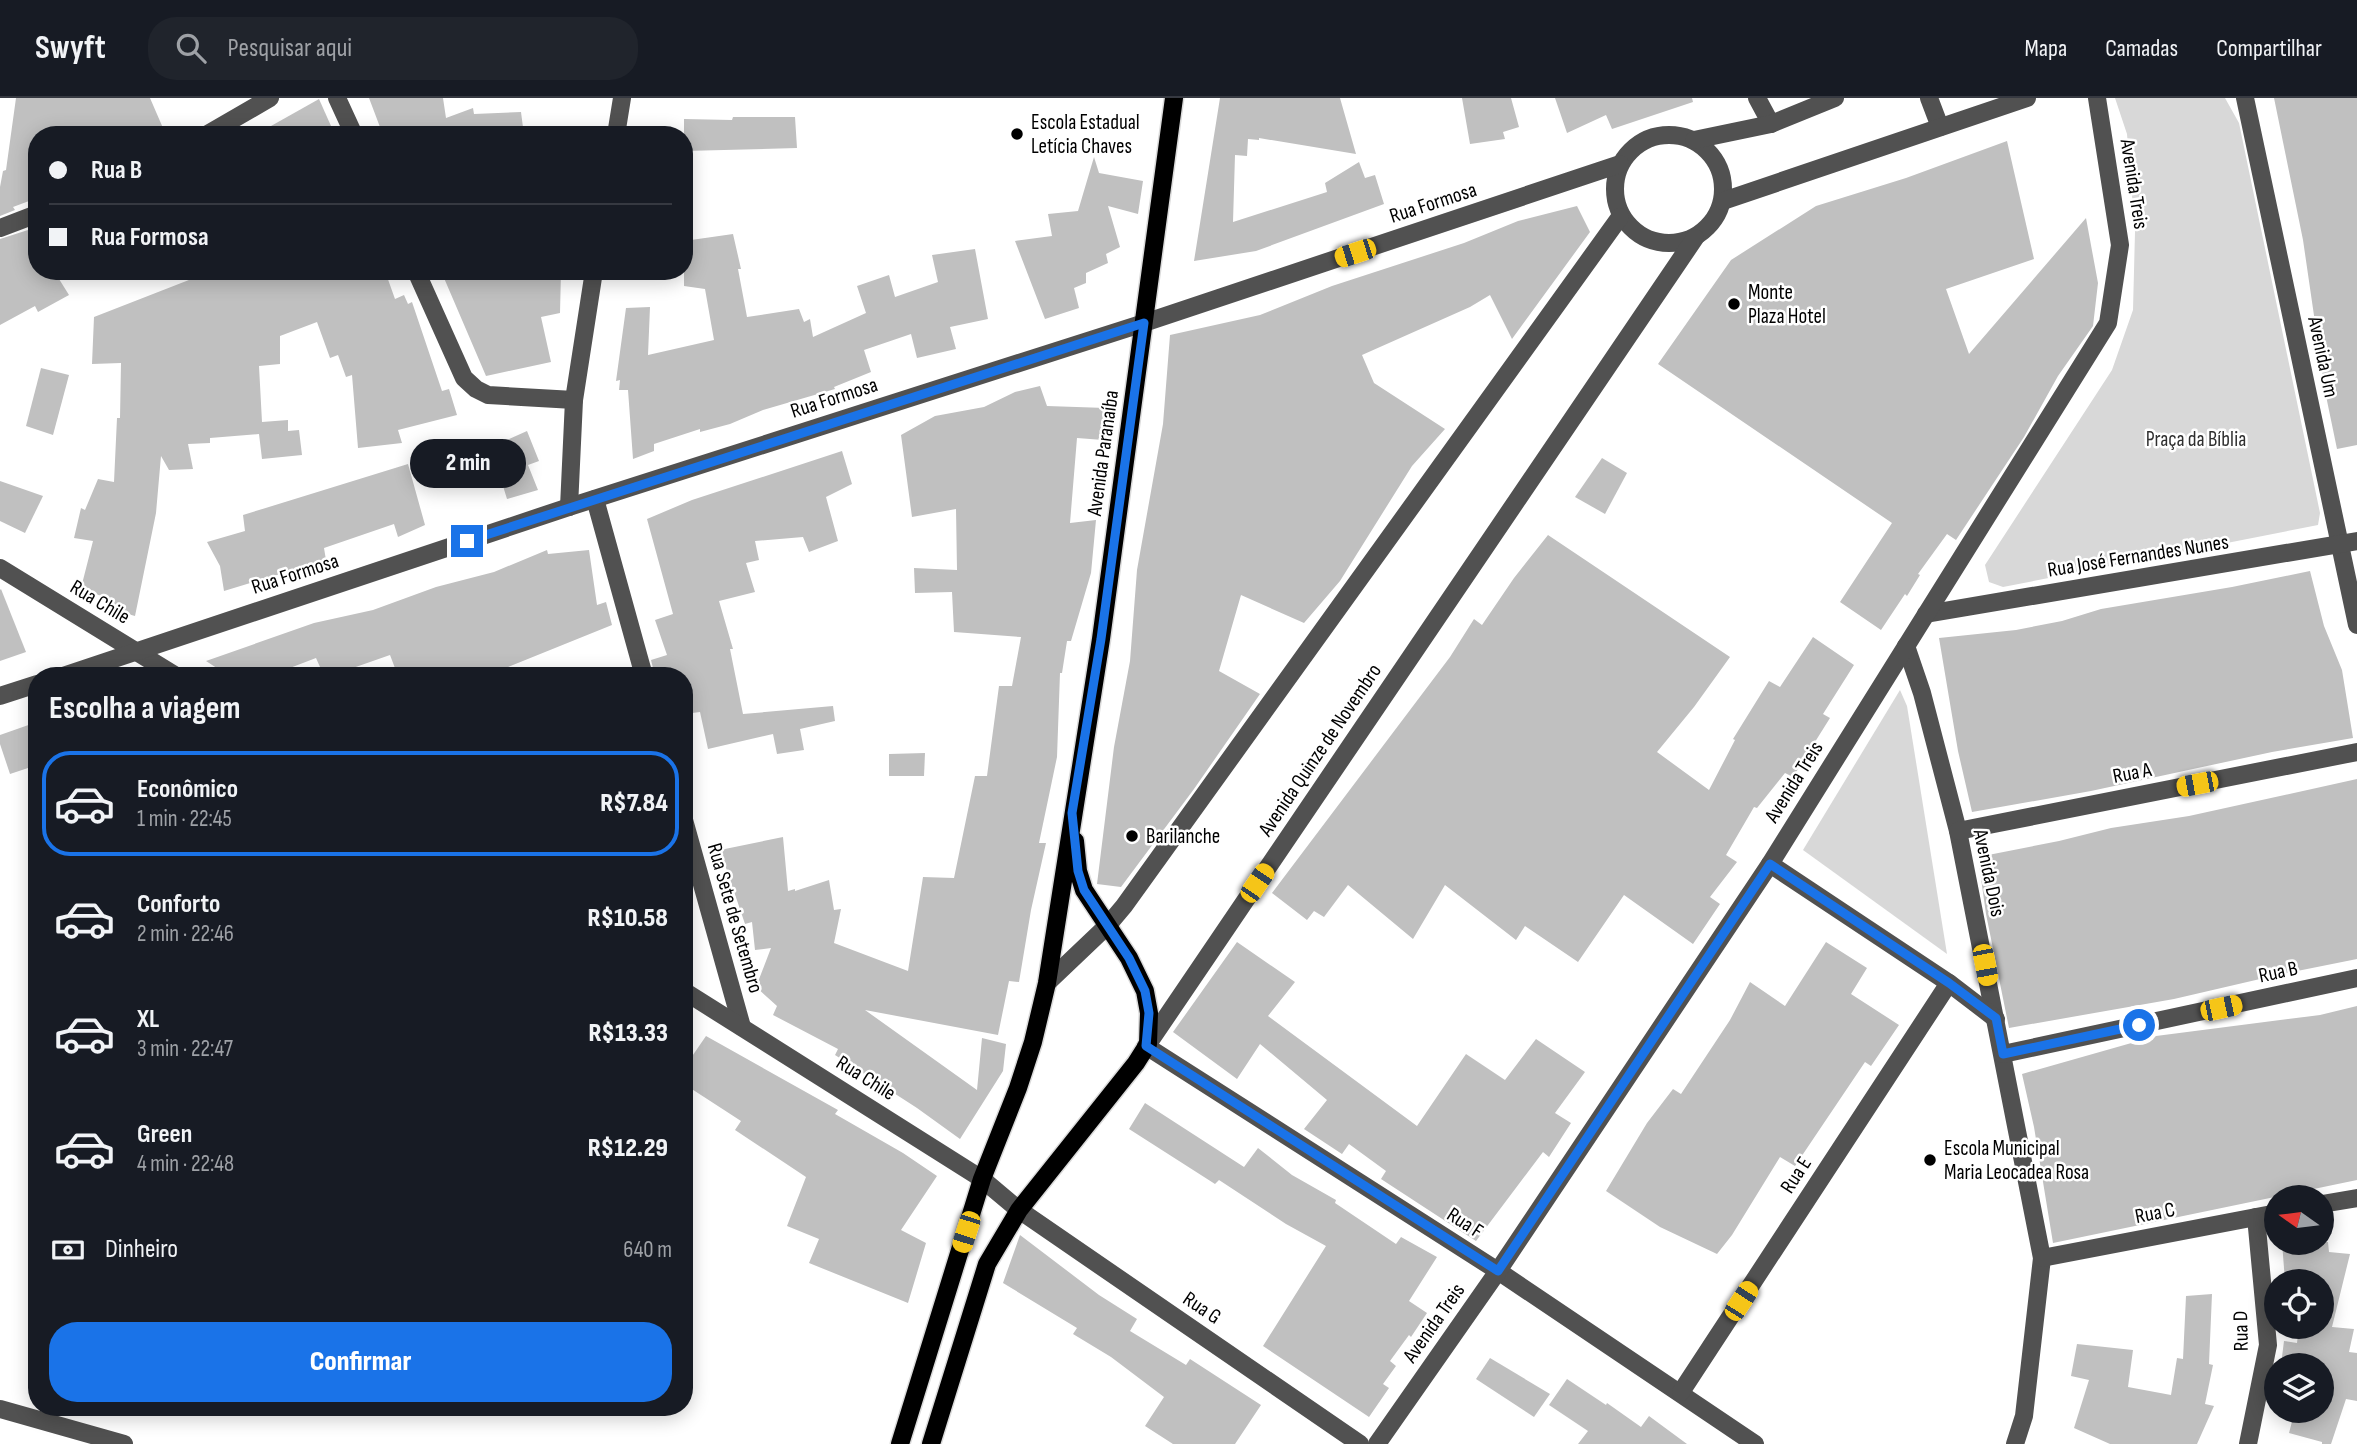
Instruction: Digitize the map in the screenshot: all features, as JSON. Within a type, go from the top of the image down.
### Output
[{"type":"main road","name":"Avenida Paranaíba","points":[[1072,813],[1101,639],[1174,98]]},
{"type":"main road","points":[[1072,813],[1078,871],[1092,904],[1129,958],[1145,991],[1149,1013],[1147,1045]]},
{"type":"main road","points":[[900,1444],[982,1179],[1033,1042],[1047,983],[1072,813]]},
{"type":"main road","name":"Avenida Quinze de Novembro","points":[[931,1444],[987,1264],[1019,1210],[1136,1063],[1147,1045]]},
{"type":"street","points":[[222,126],[270,98]]},
{"type":"street","points":[[337,98],[350,126]]},
{"type":"street","points":[[617,126],[622,98]]},
{"type":"street","points":[[1757,98],[1772,124]]},
{"type":"street","points":[[1694,140],[1772,124],[1835,98]]},
{"type":"street","points":[[1929,98],[1940,127]]},
{"type":"street","points":[[1723,201],[2028,98]]},
{"type":"street","name":"Avenida Treis","points":[[1377,1444],[1498,1271],[1770,864],[2108,323],[2120,245],[2097,98]]},
{"type":"street","name":"Avenida Um","points":[[2245,98],[2349,543],[2357,625]]},
{"type":"street","points":[[1676,134],[1694,140],[1712,155],[1723,177],[1723,201],[1719,213],[1695,238],[1668,245],[1640,237],[1620,217],[1614,191],[1619,164],[1643,140],[1676,134]]},
{"type":"street","name":"Rua Formosa","points":[[89,667],[569,507],[1144,323],[1619,164]]},
{"type":"street","points":[[0,228],[28,217]]},
{"type":"street","points":[[1047,983],[1108,925],[1620,217]]},
{"type":"street","name":"Avenida Quinze de Novembro","points":[[1147,1045],[1695,238]]},
{"type":"street","points":[[420,280],[464,378],[476,389],[488,395],[574,400]]},
{"type":"street","points":[[569,507],[574,400],[593,280]]},
{"type":"street","points":[[595,499],[642,667]]},
{"type":"street","name":"Rua José Fernandes Nunes","points":[[1926,614],[2349,543]]},
{"type":"street","name":"Rua Chile","points":[[0,568],[162,667]]},
{"type":"street","name":"Avenida Dois","points":[[1906,646],[1922,693],[1958,831],[2042,1258],[2024,1416],[2015,1444]]},
{"type":"street","points":[[0,696],[28,687]]},
{"type":"street","name":"Rua A","points":[[1958,831],[2357,752]]},
{"type":"street","name":"Rua Sete de Setembro","points":[[693,852],[742,1027]]},
{"type":"street","points":[[1770,864],[1949,983],[1996,1018]]},
{"type":"street","name":"Rua B","points":[[2003,1054],[2357,978]]},
{"type":"street","name":"Rua E","points":[[1681,1392],[1949,983]]},
{"type":"street","name":"Rua Chile","points":[[693,997],[982,1179],[1019,1210]]},
{"type":"street","name":"Rua F","points":[[1147,1045],[1498,1271],[1755,1444]]},
{"type":"street","points":[[2334,1202],[2357,1198]]},
{"type":"street","name":"Rua G","points":[[1019,1210],[1360,1444]]},
{"type":"street","name":"Rua C","points":[[2042,1258],[2264,1215]]},
{"type":"street","name":"Rua D","points":[[2248,1444],[2268,1345],[2256,1217]]},
{"type":"street","points":[[0,1409],[124,1444]]},
{"type":"green space","name":"Praça da Bíblia","points":[[2115,98],[2225,98],[2239,123],[2320,513],[2318,525],[2003,587],[1989,582],[1985,565],[2112,370],[2133,310],[2135,232],[2127,134]]},
{"type":"green space","points":[[1900,690],[1907,706],[1947,954],[1803,850]]},
{"type":"building","points":[[16,98],[150,98],[162,126],[28,126],[28,201],[0,216],[0,187],[3,171],[6,170]]},
{"type":"building","points":[[369,98],[443,98],[446,118],[473,108],[474,114],[521,112],[523,126],[380,126]]},
{"type":"building","points":[[1220,98],[1340,98],[1356,154],[1259,138],[1248,139],[1247,156],[1235,155],[1233,222],[1327,192],[1325,183],[1359,162],[1365,178],[1375,175],[1384,204],[1256,251],[1194,261]]},
{"type":"building","points":[[1462,98],[1511,98],[1519,127],[1503,132],[1505,139],[1470,144]]},
{"type":"building","points":[[1555,98],[1692,98],[1693,102],[1612,129],[1606,115],[1567,133]]},
{"type":"building","points":[[2274,98],[2357,98],[2357,445],[2337,449],[2325,391],[2303,240]]},
{"type":"building","points":[[319,99],[331,126],[271,126]]},
{"type":"building","points":[[733,117],[795,117],[797,148],[693,151],[693,126],[684,126],[684,119],[732,120]]},
{"type":"building","points":[[2007,141],[2034,259],[1946,289],[1969,354],[2086,218],[2098,283],[2093,326],[2058,376],[2024,437],[1956,540],[1947,534],[1918,574],[1920,575],[1907,596],[1905,594],[1881,630],[1840,602],[1892,523],[1658,364],[1731,260],[1816,206],[1906,178]]},
{"type":"building","points":[[1094,157],[1099,173],[1143,181],[1138,214],[1108,206],[1120,247],[1106,254],[1108,263],[1086,273],[1086,283],[1074,288],[1079,308],[1045,319],[1015,241],[1052,236],[1048,214],[1078,211]]},
{"type":"building","points":[[1577,206],[1590,232],[1512,339],[1490,295],[1470,307],[1362,355],[1374,383],[1445,429],[1412,466],[1340,581],[1304,623],[1241,595],[1219,671],[1260,694],[1121,887],[1097,884],[1114,747],[1130,661],[1137,570],[1163,424],[1170,335],[1260,315],[1332,286],[1464,243],[1518,221]]},
{"type":"building","points":[[28,230],[28,280],[60,280],[69,295],[38,312],[35,306],[0,325],[0,239]]},
{"type":"building","points":[[733,234],[747,317],[799,309],[804,322],[810,319],[813,337],[866,313],[857,286],[889,275],[895,297],[938,282],[932,255],[975,249],[988,319],[950,327],[956,349],[917,358],[911,334],[864,350],[871,372],[834,387],[835,389],[763,410],[730,424],[700,432],[700,429],[654,444],[654,451],[633,459],[628,390],[619,390],[620,380],[616,381],[626,308],[650,307],[648,355],[714,340],[705,289],[684,286],[684,280],[693,280],[693,240]]},
{"type":"building","points":[[189,280],[388,280],[395,299],[404,295],[408,304],[412,302],[442,391],[449,389],[457,415],[398,430],[402,443],[358,448],[352,375],[346,377],[338,355],[330,358],[317,322],[280,336],[280,364],[259,366],[262,422],[288,420],[288,431],[299,430],[302,455],[262,459],[259,434],[210,438],[210,443],[188,444],[193,469],[169,470],[161,456],[156,513],[135,616],[110,609],[111,600],[81,588],[93,541],[74,538],[81,508],[85,510],[98,479],[114,482],[117,418],[120,418],[121,363],[92,364],[94,317]]},
{"type":"building","points":[[445,280],[561,280],[560,313],[541,317],[551,362],[486,376]]},
{"type":"building","points":[[41,368],[69,375],[53,435],[26,426]]},
{"type":"building","points":[[1040,386],[1047,406],[1106,408],[1103,440],[1077,438],[1070,523],[1096,520],[1091,573],[1071,641],[1067,641],[1060,673],[1057,757],[1039,843],[1046,843],[1019,982],[1009,981],[998,1035],[865,1010],[977,1090],[982,1038],[1006,1044],[1003,1071],[960,1139],[835,1055],[838,1049],[773,1015],[777,1006],[756,987],[771,948],[755,950],[752,922],[745,924],[720,850],[783,837],[788,891],[829,880],[834,910],[841,909],[834,943],[908,971],[923,877],[954,878],[975,776],[987,776],[999,686],[1012,686],[1021,637],[954,632],[952,592],[915,593],[914,568],[957,570],[956,509],[912,517],[901,435],[935,416],[984,407],[1015,392]]},
{"type":"building","points":[[527,431],[539,461],[528,465],[538,490],[507,499],[491,447]]},
{"type":"building","points":[[842,451],[852,484],[826,497],[838,541],[809,552],[803,537],[755,541],[759,560],[746,563],[755,592],[719,601],[733,649],[730,649],[743,714],[833,706],[835,721],[800,729],[804,750],[777,754],[773,734],[708,749],[700,712],[693,713],[693,667],[653,667],[651,660],[667,655],[655,620],[673,614],[647,519],[692,500]]},
{"type":"building","points":[[1602,458],[1627,473],[1605,514],[1575,497]]},
{"type":"building","points":[[408,464],[425,525],[398,537],[394,524],[324,548],[326,560],[224,591],[220,566],[207,542],[245,531],[243,515]]},
{"type":"building","points":[[0,481],[43,496],[25,533],[0,521]]},
{"type":"building","points":[[1548,535],[1730,657],[1657,752],[1709,790],[1735,740],[1733,739],[1769,681],[1780,687],[1813,637],[1854,665],[1823,714],[1830,718],[1793,777],[1785,773],[1757,808],[1754,807],[1726,855],[1737,862],[1710,897],[1720,904],[1693,944],[1624,895],[1578,962],[1525,926],[1516,940],[1445,885],[1413,939],[1348,885],[1324,917],[1314,911],[1307,920],[1272,893],[1450,657],[1474,619],[1482,625]]},
{"type":"building","points":[[547,550],[548,554],[589,550],[597,605],[606,602],[612,625],[508,667],[395,667],[390,655],[356,667],[320,667],[316,658],[292,667],[215,667],[206,661],[314,623],[373,610],[436,587],[494,572]]},
{"type":"building","points":[[2310,571],[2324,626],[2342,670],[2353,738],[1972,812],[1958,751],[1939,638],[2016,630],[2062,621],[2101,609]]},
{"type":"building","points":[[0,590],[26,652],[0,661]]},
{"type":"building","points":[[28,725],[28,768],[10,774],[0,744],[0,735]]},
{"type":"building","points":[[925,753],[924,776],[889,776],[889,754]]},
{"type":"building","points":[[2357,779],[2357,959],[2174,999],[2009,1028],[1986,914],[1978,857],[2111,828],[2189,816]]},
{"type":"building","points":[[1237,942],[1295,982],[1268,1016],[1417,1126],[1466,1054],[1505,1080],[1536,1039],[1585,1072],[1555,1113],[1571,1123],[1549,1157],[1543,1152],[1476,1241],[1381,1179],[1386,1171],[1349,1144],[1342,1154],[1304,1129],[1327,1100],[1260,1044],[1237,1079],[1173,1032]]},
{"type":"building","points":[[1826,942],[1867,968],[1851,994],[1899,1025],[1871,1066],[1865,1062],[1795,1166],[1780,1157],[1732,1235],[1717,1254],[1660,1227],[1606,1191],[1647,1123],[1673,1089],[1681,1094],[1730,1020],[1750,982],[1785,1006]]},
{"type":"building","points":[[2357,1006],[2357,1180],[2333,1185],[2264,1185],[2264,1199],[2053,1243],[2034,1127],[2022,1074],[2156,1036],[2320,1015]]},
{"type":"building","points":[[706,1036],[838,1110],[835,1114],[937,1176],[901,1230],[926,1243],[908,1303],[809,1263],[819,1239],[787,1226],[806,1177],[735,1130],[741,1121],[693,1090],[693,1055]]},
{"type":"building","points":[[1145,1103],[1244,1167],[1258,1148],[1292,1175],[1336,1200],[1335,1203],[1396,1244],[1401,1237],[1437,1257],[1409,1301],[1427,1313],[1390,1361],[1396,1366],[1383,1384],[1389,1388],[1369,1417],[1263,1346],[1326,1246],[1286,1224],[1219,1180],[1215,1184],[1129,1129]]},
{"type":"building","points":[[1020,1235],[1099,1295],[1137,1319],[1130,1331],[1186,1365],[1190,1359],[1261,1405],[1235,1444],[1173,1444],[1145,1426],[1164,1397],[1111,1357],[1073,1334],[1077,1328],[1003,1283]]},
{"type":"building","points":[[2350,1254],[2334,1319],[2334,1269],[2284,1269],[2283,1255]]},
{"type":"building","points":[[2212,1294],[2209,1364],[2213,1365],[2205,1404],[2214,1406],[2197,1444],[2110,1444],[2074,1428],[2089,1380],[2071,1376],[2077,1344],[2133,1350],[2128,1387],[2171,1395],[2177,1358],[2183,1359],[2186,1296]]},
{"type":"building","points":[[2334,1327],[2354,1329],[2349,1352],[2357,1353],[2357,1401],[2346,1399],[2331,1444],[2322,1444],[2289,1433],[2292,1423],[2334,1423],[2334,1353],[2282,1353],[2284,1341],[2297,1343],[2297,1339],[2334,1339]]},
{"type":"building","points":[[1490,1358],[1550,1394],[1534,1417],[1476,1379]]},
{"type":"building","points":[[1567,1379],[1641,1427],[1649,1416],[1687,1444],[1578,1444],[1588,1431],[1549,1405]]},
{"type":"place","name":"Escola Estadual Letícia Chaves","points":[[1017,134]]},
{"type":"place","name":"Monte Plaza Hotel","points":[[1734,304]]},
{"type":"place","name":"Barilanche","points":[[1132,836]]},
{"type":"place","name":"Escola Municipal Maria Leocadea Rosa","points":[[1930,1160]]},
{"type":"route","points":[[467,541],[1144,323],[1101,639],[1072,813],[1078,871],[1084,890],[1129,958],[1145,991],[1149,1013],[1146,1046],[1498,1271],[1770,864],[1949,983],[1996,1018],[2003,1054],[2139,1025]]}]
